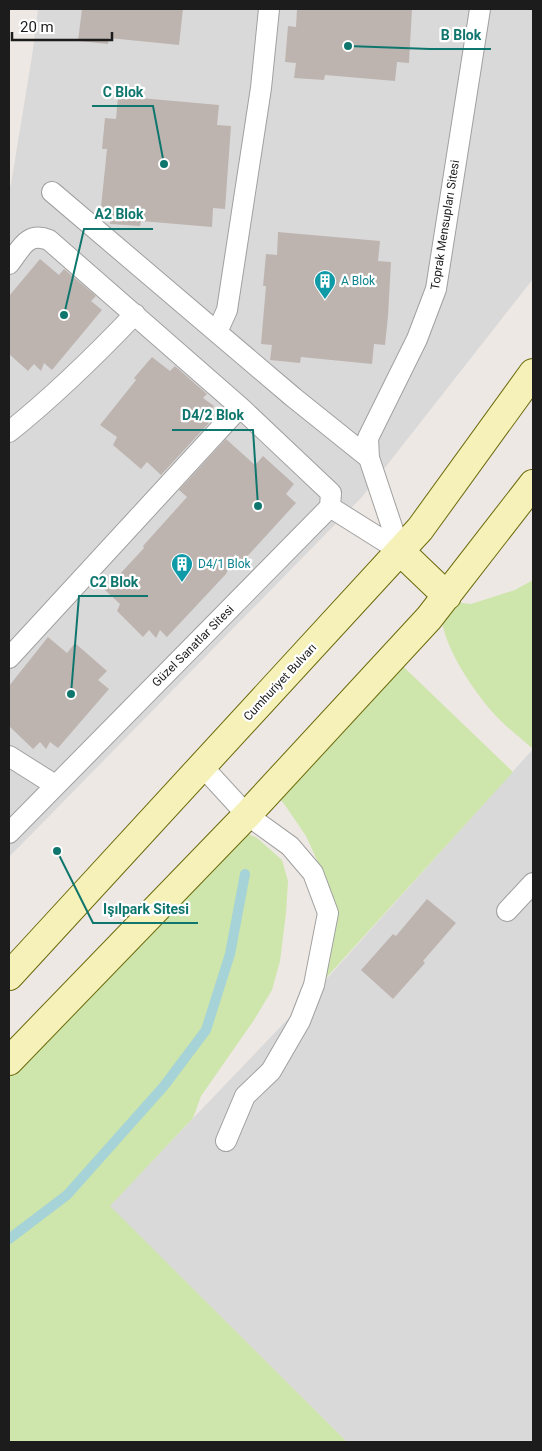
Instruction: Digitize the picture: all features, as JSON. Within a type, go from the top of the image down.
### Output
[{"type":"street","name":"Cumhuriyet Bulvarı","points":[[9,976],[420,529],[533,373]]},
{"type":"street","points":[[9,1061],[247,815],[423,625],[533,484]]},
{"type":"street","points":[[400,552],[447,596]]},
{"type":"lane","points":[[217,332],[228,310],[261,88],[269,9]]},
{"type":"lane","name":"Toprak Mensupları Sitesi","points":[[400,552],[369,458],[368,438],[417,339],[436,290],[480,9]]},
{"type":"lane","points":[[52,192],[369,458]]},
{"type":"lane","points":[[9,264],[29,239],[38,237],[49,240],[240,407],[332,493],[330,507],[400,552]]},
{"type":"lane","points":[[9,432],[35,411],[93,357],[135,314]]},
{"type":"lane","points":[[9,658],[240,407]]},
{"type":"lane","name":"Güzel Sanatlar Sitesi","points":[[9,833],[330,507]]},
{"type":"lane","points":[[9,756],[55,785]]},
{"type":"lane","points":[[202,766],[247,815],[290,846],[314,873],[328,913],[314,985],[300,1021],[271,1071],[245,1096],[226,1141]]},
{"type":"lane","points":[[508,911],[533,883]]},
{"type":"shaded area","points":[[38,9],[533,9],[533,279],[362,497],[9,857],[9,190],[32,56]]},
{"type":"shaded area","points":[[533,749],[533,1442],[347,1442],[109,1206],[331,974]]},
{"type":"green space","points":[[533,580],[533,749],[501,721],[472,686],[448,642],[441,614],[453,602],[471,604],[515,590]]},
{"type":"green space","points":[[387,651],[513,772],[307,999],[323,883],[317,860],[306,836],[266,780]]},
{"type":"green space","points":[[242,831],[257,838],[282,860],[288,881],[280,961],[272,990],[254,1020],[201,1096],[193,1118],[110,1206],[347,1442],[9,1442],[9,1075]]},
{"type":"building","points":[[82,9],[183,9],[179,45],[109,38],[108,44],[78,41]]},
{"type":"building","points":[[297,9],[412,9],[409,63],[397,62],[395,81],[325,75],[324,80],[294,78],[296,63],[285,62],[288,26],[296,27]]},
{"type":"building","points":[[118,96],[219,105],[217,125],[231,126],[225,209],[213,208],[212,227],[141,221],[140,226],[110,224],[112,209],[101,207],[107,149],[102,149],[105,118],[116,119]]},
{"type":"building","name":"A Blok","points":[[278,232],[380,241],[378,261],[391,262],[388,316],[385,345],[374,344],[372,364],[301,357],[300,363],[270,360],[272,345],[261,344],[266,286],[263,286],[266,254],[277,255]]},
{"type":"building","points":[[40,259],[59,275],[64,269],[96,296],[91,301],[102,310],[52,370],[44,363],[41,371],[34,364],[28,371],[9,354],[9,296]]},
{"type":"building","points":[[152,357],[170,371],[175,366],[207,394],[203,398],[214,406],[204,419],[209,423],[161,475],[147,462],[141,469],[113,445],[117,437],[100,425],[136,380],[134,378]]},
{"type":"building","points":[[226,439],[255,465],[263,456],[294,484],[286,494],[296,503],[243,561],[235,554],[226,574],[167,637],[160,630],[156,638],[149,630],[143,637],[117,611],[120,604],[105,590],[187,497],[179,490]]},
{"type":"building","points":[[48,637],[67,653],[75,643],[107,671],[98,680],[109,689],[58,748],[50,742],[46,749],[40,742],[33,749],[9,726],[9,686]]},
{"type":"building","points":[[427,899],[456,923],[423,961],[425,963],[393,999],[361,970],[393,934],[396,936]]},
{"type":"waterway","points":[[9,1239],[67,1195],[164,1086],[206,1030],[230,954],[245,874]]},
{"type":"place","name":"B Blok","points":[[348,46]]},
{"type":"place","name":"C Blok","points":[[164,164]]},
{"type":"place","name":"A Blok","points":[[325,300]]},
{"type":"place","name":"A2 Blok","points":[[64,315]]},
{"type":"place","name":"D4/2 Blok","points":[[258,506]]},
{"type":"place","name":"D4/1 Blok","points":[[182,583]]},
{"type":"place","name":"C2 Blok","points":[[71,694]]},
{"type":"place","name":"Işılpark Sitesi","points":[[57,851]]}]
